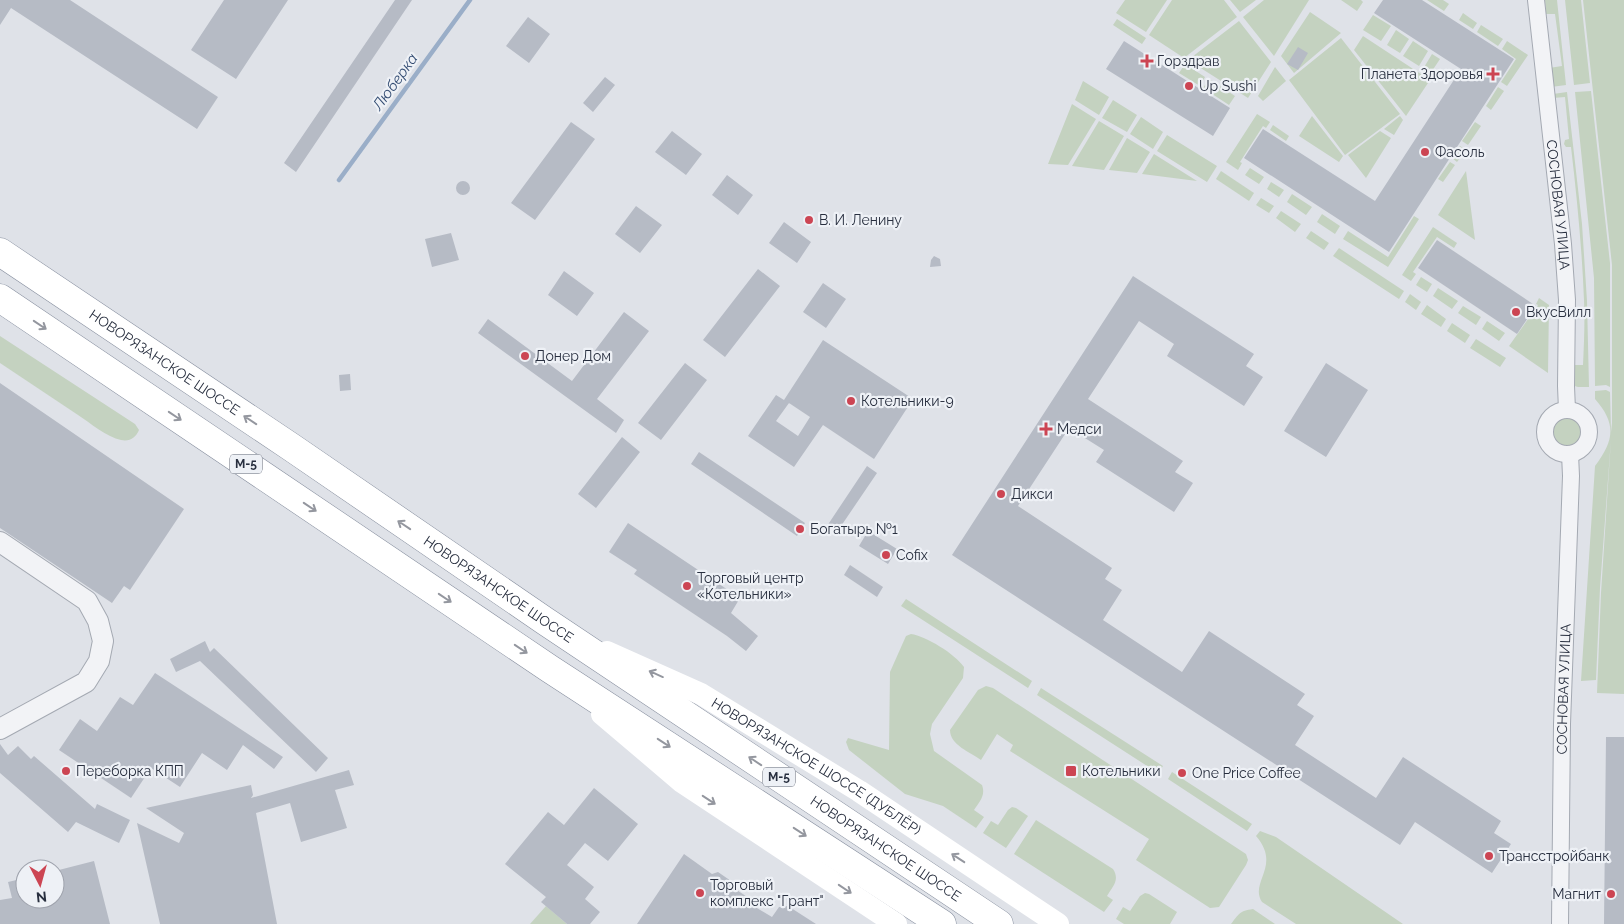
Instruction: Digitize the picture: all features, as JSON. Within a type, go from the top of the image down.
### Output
[{"type":"highway","name":"НОВОРЯЗАНСКОЕ ШОССЕ","points":[[0,252],[560,631],[999,924]]},
{"type":"highway","name":"М-5","points":[[0,298],[550,669],[942,924]]},
{"type":"main road","name":"НОВОРЯЗАНСКОЕ ШОССЕ (ДУБЛЁР)","points":[[560,631],[701,694],[859,791],[1058,924]]},
{"type":"main road","points":[[550,669],[682,782],[896,924]]},
{"type":"street","name":"СОСНОВАЯ УЛИЦА","points":[[1536,0],[1563,244],[1567,300],[1567,410]]},
{"type":"street","points":[[1567,410],[1574,411],[1583,417],[1589,429],[1588,440],[1584,447],[1577,452],[1562,454],[1554,450],[1547,442],[1545,432],[1547,425],[1554,415],[1567,410]]},
{"type":"street","name":"СОСНОВАЯ УЛИЦА","points":[[1560,924],[1562,724],[1571,485],[1570,454]]},
{"type":"street","points":[[0,542],[87,601],[98,621],[103,641],[99,661],[86,682],[0,729]]},
{"type":"green space","points":[[1125,0],[1167,0],[1146,32],[1116,13]]},
{"type":"green space","points":[[1172,0],[1224,0],[1237,17],[1184,58],[1149,35]]},
{"type":"green space","points":[[1230,0],[1256,0],[1240,12]]},
{"type":"green space","points":[[1264,0],[1309,0],[1274,56],[1243,17]]},
{"type":"green space","points":[[1341,0],[1361,0],[1363,2],[1357,11]]},
{"type":"green space","points":[[1427,0],[1443,0],[1449,4],[1444,11]]},
{"type":"green space","points":[[1545,0],[1557,0],[1566,85],[1551,87],[1549,68],[1562,66],[1555,14],[1546,14]]},
{"type":"green space","points":[[1565,0],[1581,0],[1590,83],[1574,85]]},
{"type":"green space","points":[[1583,0],[1624,0],[1624,694],[1597,693],[1601,593],[1611,439],[1600,588],[1596,680],[1581,681],[1595,466],[1606,448],[1610,432],[1607,416],[1595,399],[1595,391],[1606,390],[1610,392],[1611,432],[1612,423],[1612,265]]},
{"type":"green space","points":[[1310,12],[1341,33],[1294,73],[1281,56]]},
{"type":"green space","points":[[1463,13],[1477,23],[1473,29],[1459,20]]},
{"type":"green space","points":[[1373,15],[1391,26],[1381,41],[1363,30]]},
{"type":"green space","points":[[1117,19],[1146,38],[1142,44],[1113,25]]},
{"type":"green space","points":[[1239,21],[1271,62],[1248,98],[1188,60]]},
{"type":"green space","points":[[1481,25],[1503,39],[1498,46],[1477,32]]},
{"type":"green space","points":[[1396,30],[1409,39],[1400,53],[1387,45]]},
{"type":"green space","points":[[1363,36],[1430,80],[1406,116],[1354,50]]},
{"type":"green space","points":[[1341,38],[1400,114],[1345,155],[1289,80]]},
{"type":"green space","points":[[1413,41],[1428,51],[1419,66],[1403,56]]},
{"type":"green space","points":[[1507,41],[1528,55],[1507,86],[1501,82],[1516,59],[1502,49]]},
{"type":"green space","points":[[1432,54],[1440,59],[1430,74],[1423,69]]},
{"type":"green space","points":[[1185,64],[1205,77],[1200,86],[1179,73]]},
{"type":"green space","points":[[1275,67],[1286,81],[1263,101],[1258,96]]},
{"type":"green space","points":[[1209,79],[1235,96],[1229,105],[1203,88]]},
{"type":"green space","points":[[1083,81],[1109,97],[1099,115],[1075,100]]},
{"type":"green space","points":[[1498,87],[1504,91],[1491,110],[1486,106]]},
{"type":"green space","points":[[1591,91],[1610,263],[1610,387],[1606,385],[1595,386],[1594,278],[1575,92]]},
{"type":"green space","points":[[1567,92],[1582,224],[1587,301],[1589,387],[1571,385],[1572,365],[1583,365],[1584,316],[1581,243],[1571,147],[1566,147],[1564,144],[1565,140],[1569,139],[1565,97],[1553,98],[1553,94]]},
{"type":"green space","points":[[1113,100],[1137,115],[1127,132],[1102,118]]},
{"type":"green space","points":[[1072,104],[1096,119],[1068,165],[1048,164]]},
{"type":"green space","points":[[1257,114],[1270,122],[1266,128],[1263,126],[1240,162],[1242,163],[1238,170],[1226,162]]},
{"type":"green space","points":[[1312,116],[1343,156],[1339,162],[1299,136]]},
{"type":"green space","points":[[1400,116],[1403,120],[1394,135],[1384,129]]},
{"type":"green space","points":[[1141,117],[1163,132],[1153,149],[1130,134]]},
{"type":"green space","points":[[1099,121],[1124,136],[1104,170],[1072,166]]},
{"type":"green space","points":[[1475,122],[1481,126],[1468,145],[1462,141]]},
{"type":"green space","points":[[1273,125],[1289,136],[1286,141],[1270,130]]},
{"type":"green space","points":[[1380,131],[1391,138],[1366,178],[1348,155]]},
{"type":"green space","points":[[1167,135],[1217,166],[1207,182],[1157,151]]},
{"type":"green space","points":[[1127,138],[1150,152],[1137,173],[1109,170]]},
{"type":"green space","points":[[1460,146],[1466,150],[1457,162],[1452,158]]},
{"type":"green space","points":[[1154,154],[1197,181],[1142,174]]},
{"type":"green space","points":[[1450,162],[1455,165],[1443,182],[1438,179]]},
{"type":"green space","points":[[1250,168],[1264,177],[1259,184],[1245,175]]},
{"type":"green space","points":[[1221,171],[1254,193],[1249,201],[1216,179]]},
{"type":"green space","points":[[1466,171],[1475,240],[1438,215]]},
{"type":"green space","points":[[1271,182],[1284,190],[1279,197],[1267,189]]},
{"type":"green space","points":[[1292,194],[1312,207],[1306,215],[1287,202]]},
{"type":"green space","points":[[1261,198],[1274,206],[1269,213],[1256,205]]},
{"type":"green space","points":[[1281,211],[1301,224],[1295,232],[1276,218]]},
{"type":"green space","points":[[1322,214],[1340,226],[1335,234],[1317,222]]},
{"type":"green space","points":[[1414,216],[1419,219],[1388,267],[1343,239],[1348,231],[1388,257]]},
{"type":"green space","points":[[1433,227],[1457,243],[1454,248],[1437,237],[1413,272],[1416,274],[1411,281],[1402,275]]},
{"type":"green space","points":[[1311,231],[1329,243],[1324,250],[1306,238]]},
{"type":"green space","points":[[1339,248],[1404,291],[1399,299],[1333,256]]},
{"type":"green space","points":[[1421,277],[1432,284],[1427,292],[1416,285]]},
{"type":"green space","points":[[1438,288],[1458,301],[1452,309],[1433,296]]},
{"type":"green space","points":[[1410,294],[1421,302],[1416,310],[1405,302]]},
{"type":"green space","points":[[1539,298],[1549,305],[1548,373],[1509,346],[1538,305],[1536,304]]},
{"type":"green space","points":[[1427,305],[1446,319],[1441,327],[1421,314]]},
{"type":"green space","points":[[1463,306],[1481,317],[1476,325],[1458,313]]},
{"type":"green space","points":[[1487,321],[1505,333],[1499,341],[1482,329]]},
{"type":"green space","points":[[1452,323],[1470,335],[1465,343],[1447,331]]},
{"type":"green space","points":[[0,336],[135,424],[139,430],[136,435],[130,440],[110,436],[0,363]]},
{"type":"green space","points":[[1476,339],[1506,358],[1500,367],[1470,348]]},
{"type":"green space","points":[[1568,417],[1574,418],[1582,426],[1582,438],[1574,446],[1568,447],[1562,446],[1554,438],[1553,432],[1554,426],[1562,418]]},
{"type":"green space","points":[[906,599],[1032,681],[1028,688],[901,606]]},
{"type":"green space","points":[[911,634],[940,646],[964,667],[963,678],[932,724],[930,734],[934,751],[982,785],[983,796],[974,810],[984,817],[976,828],[943,806],[905,794],[849,750],[846,742],[848,738],[889,750],[890,672],[906,636]]},
{"type":"green space","points":[[986,686],[993,688],[1246,854],[1248,860],[1246,865],[1219,907],[1210,908],[1136,860],[1149,839],[1010,751],[1013,745],[997,734],[981,760],[957,744],[953,740],[950,730],[978,690]]},
{"type":"green space","points":[[1041,688],[1163,766],[1158,773],[1037,695]]},
{"type":"green space","points":[[1172,772],[1252,824],[1247,831],[1168,779]]},
{"type":"green space","points":[[1012,807],[1028,816],[1006,848],[983,833],[991,821],[998,825]]},
{"type":"green space","points":[[1036,820],[1113,869],[1116,880],[1107,896],[1113,900],[1104,912],[1014,854]]},
{"type":"green space","points":[[1260,831],[1276,837],[1403,924],[1296,924],[1262,902],[1259,895],[1259,887],[1266,865],[1266,856],[1256,836]]},
{"type":"green space","points":[[1145,893],[1177,912],[1170,924],[1124,924],[1116,919],[1123,907],[1130,911],[1140,896]]},
{"type":"green space","points":[[546,906],[567,924],[530,924]]},
{"type":"green space","points":[[1253,909],[1275,924],[1231,924],[1240,914]]},
{"type":"building","points":[[0,0],[70,0],[218,97],[197,129],[11,8],[0,25]]},
{"type":"building","points":[[224,0],[288,0],[236,79],[191,50]]},
{"type":"building","points":[[395,0],[412,0],[296,172],[284,163]]},
{"type":"building","points":[[1383,0],[1422,0],[1514,59],[1389,252],[1244,158],[1263,129],[1375,201],[1461,69],[1374,13]]},
{"type":"building","points":[[528,17],[550,34],[529,63],[506,46]]},
{"type":"building","points":[[1124,41],[1230,108],[1213,136],[1106,69]]},
{"type":"building","points":[[1298,47],[1308,53],[1298,70],[1287,64]]},
{"type":"building","points":[[605,77],[615,85],[593,112],[583,103]]},
{"type":"building","points":[[571,122],[595,139],[535,220],[511,203]]},
{"type":"building","points":[[672,131],[702,154],[686,175],[655,152]]},
{"type":"building","points":[[727,175],[753,195],[738,215],[712,195]]},
{"type":"building","points":[[460,181],[466,181],[470,188],[466,195],[460,195],[456,191],[456,185]]},
{"type":"building","points":[[636,206],[662,225],[640,253],[615,234]]},
{"type":"building","points":[[784,222],[811,242],[797,263],[769,243]]},
{"type":"building","points":[[451,233],[459,260],[432,267],[425,239]]},
{"type":"building","points":[[1437,240],[1536,306],[1517,334],[1418,268]]},
{"type":"building","points":[[934,256],[940,259],[941,266],[930,267]]},
{"type":"building","points":[[758,269],[780,286],[725,357],[703,340]]},
{"type":"building","points":[[564,271],[594,293],[577,316],[548,295]]},
{"type":"building","points":[[1133,276],[1254,354],[1246,366],[1263,377],[1244,406],[1167,356],[1174,344],[1139,321],[1088,399],[1183,461],[1175,472],[1193,483],[1174,512],[1096,462],[1104,450],[1069,428],[1018,506],[1112,568],[1105,579],[1122,590],[1103,620],[1182,672],[1209,631],[1305,694],[1297,705],[1314,716],[1295,745],[1376,798],[1403,757],[1501,821],[1494,833],[1511,844],[1492,873],[1415,822],[1400,845],[952,555]]},
{"type":"building","points":[[823,283],[846,299],[826,328],[803,312]]},
{"type":"building","points":[[624,312],[649,331],[597,399],[624,420],[616,433],[478,333],[488,319],[572,381]]},
{"type":"building","points":[[823,340],[913,399],[874,459],[823,425],[794,467],[748,436],[776,395],[784,400]],"holes":[[[789,403],[810,417],[798,436],[776,421]]]},
{"type":"building","points":[[685,363],[707,380],[661,440],[638,423]]},
{"type":"building","points":[[1326,363],[1368,390],[1326,457],[1284,431]]},
{"type":"building","points":[[350,374],[351,390],[340,391],[339,375]]},
{"type":"building","points":[[0,383],[184,509],[130,590],[124,586],[112,603],[0,528]]},
{"type":"building","points":[[622,437],[640,452],[596,508],[578,494]]},
{"type":"building","points":[[699,452],[805,523],[797,536],[691,464]]},
{"type":"building","points":[[867,466],[877,473],[837,532],[827,526]]},
{"type":"building","name":"Торговый центр «Котельники»","points":[[628,523],[740,598],[731,613],[758,636],[746,651],[727,636],[634,574],[637,570],[609,552]]},
{"type":"building","points":[[868,531],[897,549],[888,564],[859,546]]},
{"type":"building","points":[[850,565],[883,587],[877,597],[844,575]]},
{"type":"building","points":[[205,641],[210,652],[214,648],[328,758],[316,772],[200,661],[176,672],[170,659]]},
{"type":"building","points":[[155,673],[283,757],[274,769],[243,745],[227,770],[202,753],[180,787],[151,768],[131,798],[59,750],[80,719],[97,731],[120,697],[133,705]]},
{"type":"building","points":[[1606,737],[1624,737],[1624,924],[1604,924]]},
{"type":"building","points":[[0,744],[8,755],[18,746],[31,759],[34,756],[95,809],[97,804],[130,820],[119,843],[76,822],[68,832],[0,773]]},
{"type":"building","points":[[349,770],[354,785],[335,790],[347,828],[301,842],[290,803],[256,813],[277,924],[160,924],[137,823],[179,843],[184,833],[146,808],[251,785],[253,795],[251,798]]},
{"type":"building","points":[[594,788],[638,824],[608,861],[585,843],[567,865],[594,887],[585,899],[600,912],[590,924],[567,924],[541,902],[546,897],[505,864],[548,812],[564,825]]},
{"type":"building","name":"Торговый комплекс \"Грант\"","points":[[684,854],[712,874],[718,872],[731,881],[732,887],[752,900],[750,904],[772,917],[779,907],[788,906],[816,924],[637,924]]},
{"type":"building","points":[[94,861],[110,924],[0,924],[0,900],[12,898],[8,882],[15,880],[15,909],[65,909],[65,868]]},
{"type":"waterway","name":"Люберка","points":[[339,180],[470,0]]},
{"type":"place","name":"Горздрав","points":[[1147,61]]},
{"type":"place","name":"Планета Здоровья","points":[[1493,74]]},
{"type":"place","name":"Up Sushi","points":[[1189,86]]},
{"type":"place","name":"Фасоль","points":[[1425,152]]},
{"type":"place","name":"В. И. Ленину","points":[[809,220]]},
{"type":"place","name":"ВкусВилл","points":[[1516,312]]},
{"type":"place","name":"Донер Дом","points":[[525,356]]},
{"type":"place","name":"Котельники-9","points":[[851,401]]},
{"type":"place","name":"Медси","points":[[1046,429]]},
{"type":"place","name":"Дикси","points":[[1001,494]]},
{"type":"place","name":"Богатырь №1","points":[[800,529]]},
{"type":"place","name":"Cofix","points":[[886,555]]},
{"type":"place","name":"Торговый центр «Котельники»","points":[[687,586]]},
{"type":"place","name":"Переборка КПП","points":[[66,771]]},
{"type":"place","name":"Котельники","points":[[1071,771]]},
{"type":"place","name":"One Price Coffee","points":[[1182,773]]},
{"type":"place","name":"Трансстройбанк","points":[[1489,856]]},
{"type":"place","name":"Торговый комплекс \"Грант\"","points":[[700,893]]},
{"type":"place","name":"Магнит","points":[[1611,894]]}]
